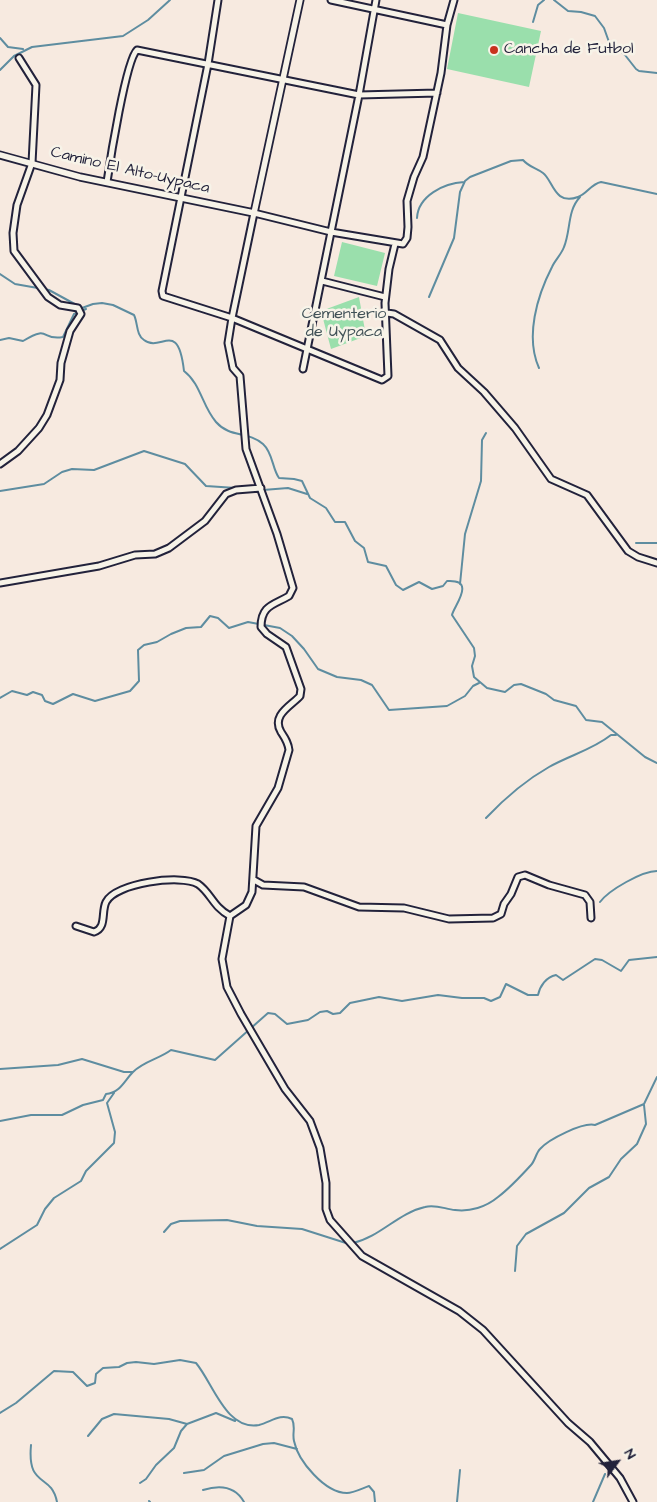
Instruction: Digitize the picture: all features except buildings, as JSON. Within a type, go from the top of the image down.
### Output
[{"type":"street","points":[[218,0],[208,64],[162,293],[165,297],[232,318],[382,380],[386,379],[386,297],[395,244]]},
{"type":"street","points":[[300,0],[232,318],[229,353],[233,368],[241,381],[246,449],[261,488],[293,588],[289,596],[267,608],[262,616],[261,627],[267,634],[286,647],[301,689],[300,696],[279,717],[278,727],[289,750],[278,788],[256,826],[254,880],[246,905],[230,916],[222,959],[227,987],[285,1089],[310,1121],[320,1148],[326,1183],[326,1209],[330,1220],[362,1256],[459,1311],[483,1330],[568,1423],[590,1442],[620,1478],[632,1502]]},
{"type":"street","points":[[331,0],[447,25]]},
{"type":"street","points":[[303,369],[332,232],[376,0]]},
{"type":"street","points":[[254,213],[332,232],[403,244],[407,238],[407,202],[414,177],[423,157],[437,93],[447,25],[454,0]]},
{"type":"street","points":[[107,182],[126,83],[135,51],[142,50],[359,95],[437,93]]},
{"type":"street","points":[[0,464],[18,451],[48,415],[60,380],[61,363],[70,331],[81,314],[78,308],[60,305],[48,297],[14,251],[13,233],[17,205],[32,163],[36,86],[19,58]]},
{"type":"street","name":"Camino El Alto-Uypaca","points":[[0,155],[107,182],[254,213]]},
{"type":"street","points":[[322,281],[386,297]]},
{"type":"street","points":[[387,313],[394,314],[440,340],[458,368],[484,392],[515,428],[551,479],[587,495],[628,551],[638,557],[657,563]]},
{"type":"street","points":[[0,583],[90,568],[135,555],[155,554],[169,548],[205,521],[226,494],[236,490],[261,488]]},
{"type":"street","points":[[254,880],[263,885],[304,887],[359,907],[397,907],[442,918],[465,920],[496,918],[501,914],[518,877],[525,875],[587,897],[590,902],[590,918]]},
{"type":"street","points":[[76,926],[94,932],[100,929],[106,903],[110,896],[119,889],[138,884],[174,879],[197,884],[216,906],[230,916]]},
{"type":"green space","name":"Cancha de Futbol","points":[[458,13],[541,31],[529,87],[447,69]]},
{"type":"green space","points":[[342,242],[385,253],[377,286],[334,276]]},
{"type":"green space","name":"Cementerio de Uypaca","points":[[359,297],[366,336],[331,349],[321,311]]},
{"type":"waterway","points":[[0,70],[14,56],[32,47],[123,36],[148,20],[170,0]]},
{"type":"waterway","points":[[533,22],[538,5],[544,0]]},
{"type":"waterway","points":[[554,0],[568,11],[595,16],[604,28],[609,42],[625,55],[636,69],[657,73]]},
{"type":"waterway","points":[[0,38],[8,47],[23,49]]},
{"type":"waterway","points":[[429,297],[454,238],[460,192],[465,181],[470,177],[511,161],[523,160],[543,173],[555,191],[564,198],[578,197],[601,182],[657,194]]},
{"type":"waterway","points":[[417,218],[418,210],[422,203],[433,192],[448,185],[464,182]]},
{"type":"waterway","points":[[539,368],[533,343],[533,330],[538,304],[553,264],[564,247],[571,214],[580,197]]},
{"type":"waterway","points":[[0,274],[15,284],[49,290],[82,308],[102,303],[113,305],[134,315],[138,332],[144,340],[150,343],[173,341],[178,346],[184,371],[194,382],[207,409],[216,422],[233,433],[251,437],[263,444],[269,452],[279,478],[302,481],[310,498],[326,508],[335,522],[345,522],[355,541],[364,548],[368,562],[386,566],[396,585],[403,590],[419,582],[432,589],[443,586],[447,581],[461,584],[462,594],[452,615],[474,648],[475,656],[472,666],[474,677],[487,688],[505,692],[514,685],[521,684],[546,694],[554,700],[576,706],[586,720],[602,722],[645,757],[657,763]]},
{"type":"waterway","points":[[0,340],[9,338],[23,341],[42,333],[56,338],[63,337],[74,314],[86,309]]},
{"type":"waterway","points":[[460,584],[465,534],[481,481],[482,440],[486,433]]},
{"type":"waterway","points":[[0,491],[44,484],[62,472],[72,469],[94,470],[144,451],[185,464],[206,486],[236,488]]},
{"type":"waterway","points":[[263,490],[288,488],[307,494]]},
{"type":"waterway","points":[[636,543],[657,543]]},
{"type":"waterway","points":[[0,698],[12,691],[27,695],[33,692],[42,695],[45,701],[53,704],[73,694],[95,701],[130,691],[139,681],[138,650],[144,645],[157,642],[186,628],[201,627],[210,616],[218,618],[229,628],[248,622],[280,628],[292,636],[318,669],[337,677],[361,680],[372,685],[389,710],[447,706],[465,696],[473,686],[479,683]]},
{"type":"waterway","points":[[486,818],[516,790],[540,772],[596,745],[611,735],[616,735]]},
{"type":"waterway","points":[[600,902],[604,897],[626,882],[643,874],[657,871]]},
{"type":"waterway","points":[[0,1121],[31,1115],[62,1115],[83,1105],[103,1100],[106,1094],[118,1089],[137,1068],[171,1050],[215,1060],[268,1013],[275,1014],[287,1024],[308,1020],[320,1012],[340,1013],[350,1003],[379,997],[402,1001],[438,995],[484,998],[491,1001],[500,997],[506,984],[528,995],[538,995],[540,988],[549,978],[556,975],[563,980],[595,959],[602,960],[621,971],[629,960],[657,957]]},
{"type":"waterway","points":[[0,1069],[58,1065],[82,1059],[124,1072],[132,1072]]},
{"type":"waterway","points":[[353,1243],[372,1236],[406,1214],[425,1207],[432,1206],[466,1210],[488,1204],[515,1182],[532,1163],[544,1145],[566,1132],[583,1126],[595,1125],[644,1104],[657,1077]]},
{"type":"waterway","points":[[0,1249],[37,1225],[45,1209],[54,1198],[81,1181],[86,1171],[114,1143],[115,1132],[107,1103],[114,1093]]},
{"type":"waterway","points":[[515,1271],[517,1246],[526,1234],[564,1213],[589,1188],[609,1177],[621,1159],[637,1144],[646,1124],[644,1105]]},
{"type":"waterway","points":[[164,1232],[171,1224],[180,1221],[227,1220],[257,1226],[302,1229],[349,1244]]},
{"type":"waterway","points":[[0,1413],[16,1403],[54,1371],[73,1372],[87,1386],[95,1383],[96,1374],[103,1368],[119,1367],[127,1363],[136,1362],[154,1364],[180,1360],[196,1363],[222,1404],[238,1421],[248,1425],[259,1425],[279,1417],[292,1419],[297,1449],[301,1458],[314,1474],[330,1488],[339,1492],[349,1493],[369,1486],[374,1492],[375,1502]]},
{"type":"waterway","points":[[88,1436],[102,1419],[114,1414],[169,1419],[187,1424],[216,1413],[235,1421]]},
{"type":"waterway","points":[[140,1483],[146,1479],[156,1465],[174,1448],[181,1431],[187,1424]]},
{"type":"waterway","points":[[184,1473],[204,1470],[224,1456],[263,1444],[274,1443],[297,1449]]},
{"type":"waterway","points":[[31,1445],[33,1468],[36,1474],[50,1487],[57,1502]]},
{"type":"waterway","points":[[457,1502],[460,1470]]},
{"type":"waterway","points":[[593,1502],[605,1474]]},
{"type":"waterway","points":[[203,1490],[226,1488],[236,1493],[244,1502]]},
{"type":"place","name":"Cancha de Futbol","points":[[494,50]]}]
